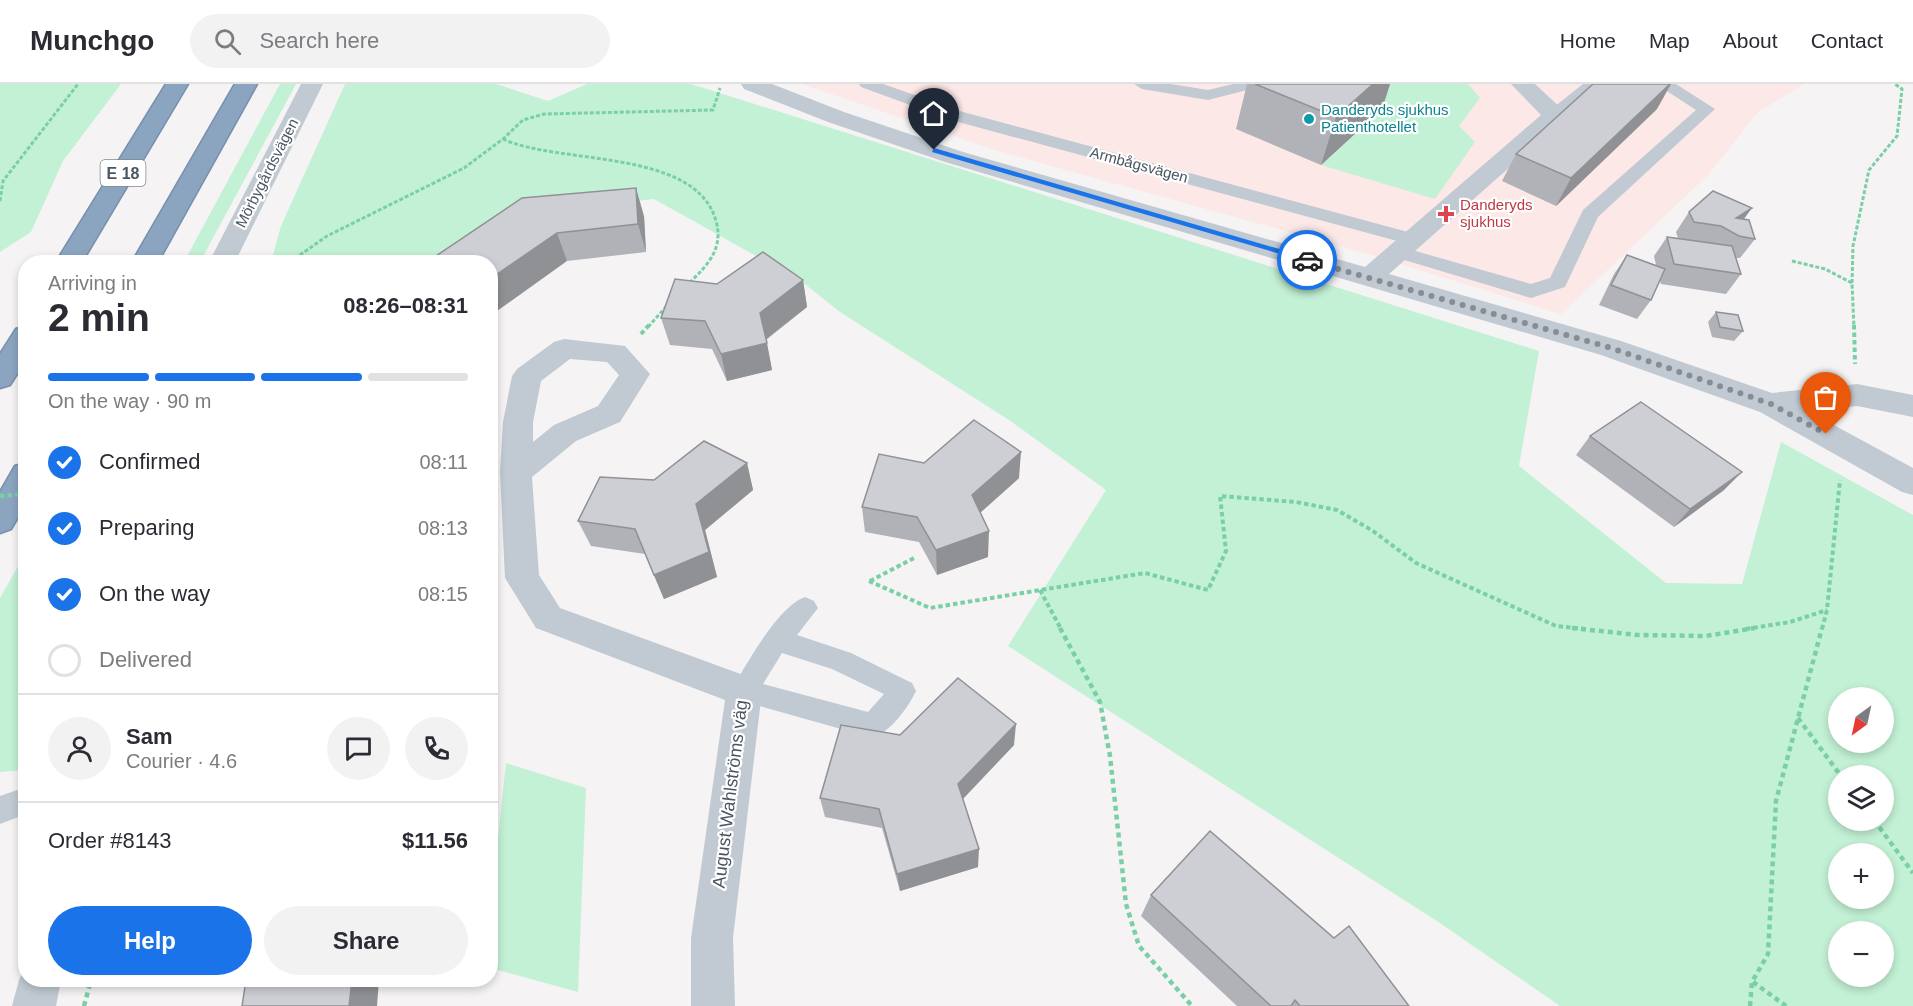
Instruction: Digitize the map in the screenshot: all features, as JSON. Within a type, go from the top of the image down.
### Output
[{"type":"highway","name":"E 18","points":[[73,255],[177,84]]},
{"type":"highway","points":[[149,255],[246,84]]},
{"type":"highway","points":[[0,378],[18,349]]},
{"type":"highway","points":[[0,520],[18,489]]},
{"type":"street","name":"Mörbygårdsvägen","points":[[226,255],[312,84]]},
{"type":"street","points":[[752,84],[836,117],[954,157],[1611,348],[1771,404],[1913,483]]},
{"type":"street","points":[[1369,278],[1555,115],[1522,84]]},
{"type":"street","name":"August Wahlströms väg","points":[[620,357],[615,353],[564,349],[527,376],[518,422],[516,472],[522,578],[548,618],[744,691],[712,938],[713,1006]]},
{"type":"street","points":[[516,472],[565,433],[609,414],[634,374],[620,357]]},
{"type":"street","points":[[1771,404],[1857,395],[1913,406]]},
{"type":"street","points":[[34,1006],[38,987]]},
{"type":"lane","name":"Armbågsvägen","points":[[867,84],[957,116],[1405,246],[1531,291],[1558,282],[1590,214],[1707,109],[1664,84]]},
{"type":"lane","points":[[1142,84],[1208,95],[1253,84]]},
{"type":"lane","points":[[1555,115],[1593,84]]},
{"type":"lane","points":[[776,640],[813,649],[842,660],[903,691],[873,726],[744,691],[776,640],[804,608]]},
{"type":"lane","points":[[0,810],[18,803]]},
{"type":"path","points":[[0,201],[3,181],[78,84]]},
{"type":"path","points":[[300,255],[327,236],[464,168],[503,139],[523,120],[544,114],[713,110],[720,84]]},
{"type":"path","points":[[1857,395],[1852,283],[1853,246],[1869,170],[1897,136],[1902,89],[1895,84]]},
{"type":"path","points":[[503,139],[521,149],[607,158],[662,174],[694,190],[710,204],[720,233],[714,255],[683,290]]},
{"type":"path","points":[[1791,261],[1825,268],[1852,283]]},
{"type":"path","points":[[620,357],[668,305]]},
{"type":"path","points":[[1750,1006],[1752,982],[1768,954],[1776,801],[1827,610],[1839,481],[1863,455]]},
{"type":"path","points":[[0,496],[18,495]]},
{"type":"path","points":[[916,557],[869,581],[930,608],[1145,573],[1208,590],[1226,551],[1220,496],[1296,502],[1337,510],[1373,531],[1416,563],[1556,626],[1638,635],[1706,636],[1790,622],[1827,610]]},
{"type":"path","points":[[1040,590],[1100,702],[1110,756],[1126,904],[1139,946],[1192,1006]]},
{"type":"path","points":[[1798,718],[1833,765]]},
{"type":"path","points":[[1882,831],[1913,873]]},
{"type":"path","points":[[1752,982],[1786,1006]]},
{"type":"path","points":[[84,1006],[89,987]]},
{"type":"shaded area","name":"Danderyds sjukhus","points":[[802,84],[1804,84],[1757,113],[1709,174],[1561,314],[1368,254],[998,151]]},
{"type":"green space","points":[[0,84],[121,84],[63,161],[31,232],[0,252]]},
{"type":"green space","points":[[280,84],[296,84],[204,255],[188,255]]},
{"type":"green space","points":[[345,84],[496,84],[548,101],[587,84],[691,84],[1539,351],[1519,466],[1666,583],[1742,584],[1781,442],[1913,515],[1913,1006],[1560,1006],[1440,923],[1008,646],[1106,490],[1009,420],[840,312],[801,281],[654,199],[524,213],[459,255],[273,255],[281,226]]},
{"type":"green space","points":[[1380,84],[1468,84],[1480,98],[1459,126],[1475,142],[1435,199],[1321,165],[1382,109]]},
{"type":"green space","points":[[18,566],[18,771],[0,772],[0,598]]},
{"type":"green space","points":[[506,763],[586,788],[578,992],[498,970],[498,839]]},
{"type":"building","points":[[1255,84],[1373,84],[1336,117]]},
{"type":"building","points":[[1593,84],[1670,84],[1571,178],[1516,154]]},
{"type":"building","points":[[636,188],[638,224],[557,233],[498,274],[498,255],[437,255],[522,198]]},
{"type":"building","points":[[1713,191],[1752,208],[1736,218],[1749,220],[1755,239],[1739,236],[1721,226],[1694,222],[1689,212]]},
{"type":"building","points":[[1667,237],[1732,246],[1741,274],[1674,264]]},
{"type":"building","points":[[763,252],[803,280],[760,313],[767,343],[721,354],[705,321],[661,318],[675,279],[717,284]]},
{"type":"building","points":[[1627,255],[1665,269],[1651,300],[1611,285]]},
{"type":"building","points":[[1716,312],[1738,315],[1743,331],[1720,327]]},
{"type":"building","points":[[1641,402],[1742,472],[1690,509],[1590,436]]},
{"type":"building","points":[[974,420],[1021,452],[972,495],[989,531],[936,550],[917,517],[862,507],[879,454],[924,463]]},
{"type":"building","points":[[704,441],[747,463],[696,504],[709,552],[654,575],[635,529],[578,521],[600,477],[654,480]]},
{"type":"building","points":[[958,678],[1016,724],[958,784],[979,849],[897,874],[879,809],[820,798],[841,725],[900,735]]},
{"type":"building","points":[[1210,831],[1334,938],[1349,926],[1409,1006],[1300,1006],[1295,1000],[1291,1006],[1271,1006],[1151,895]]},
{"type":"building","points":[[245,987],[351,987],[349,1006],[242,1006]]},
{"type":"way so far","points":[[1307,260],[1611,348],[1771,404],[1826,434]]},
{"type":"place","name":"Danderyds sjukhus Patienthotellet","points":[[1309,119]]},
{"type":"place","name":"Danderyds sjukhus","points":[[1446,214]]},
{"type":"route","points":[[934,150],[1307,260]]}]
